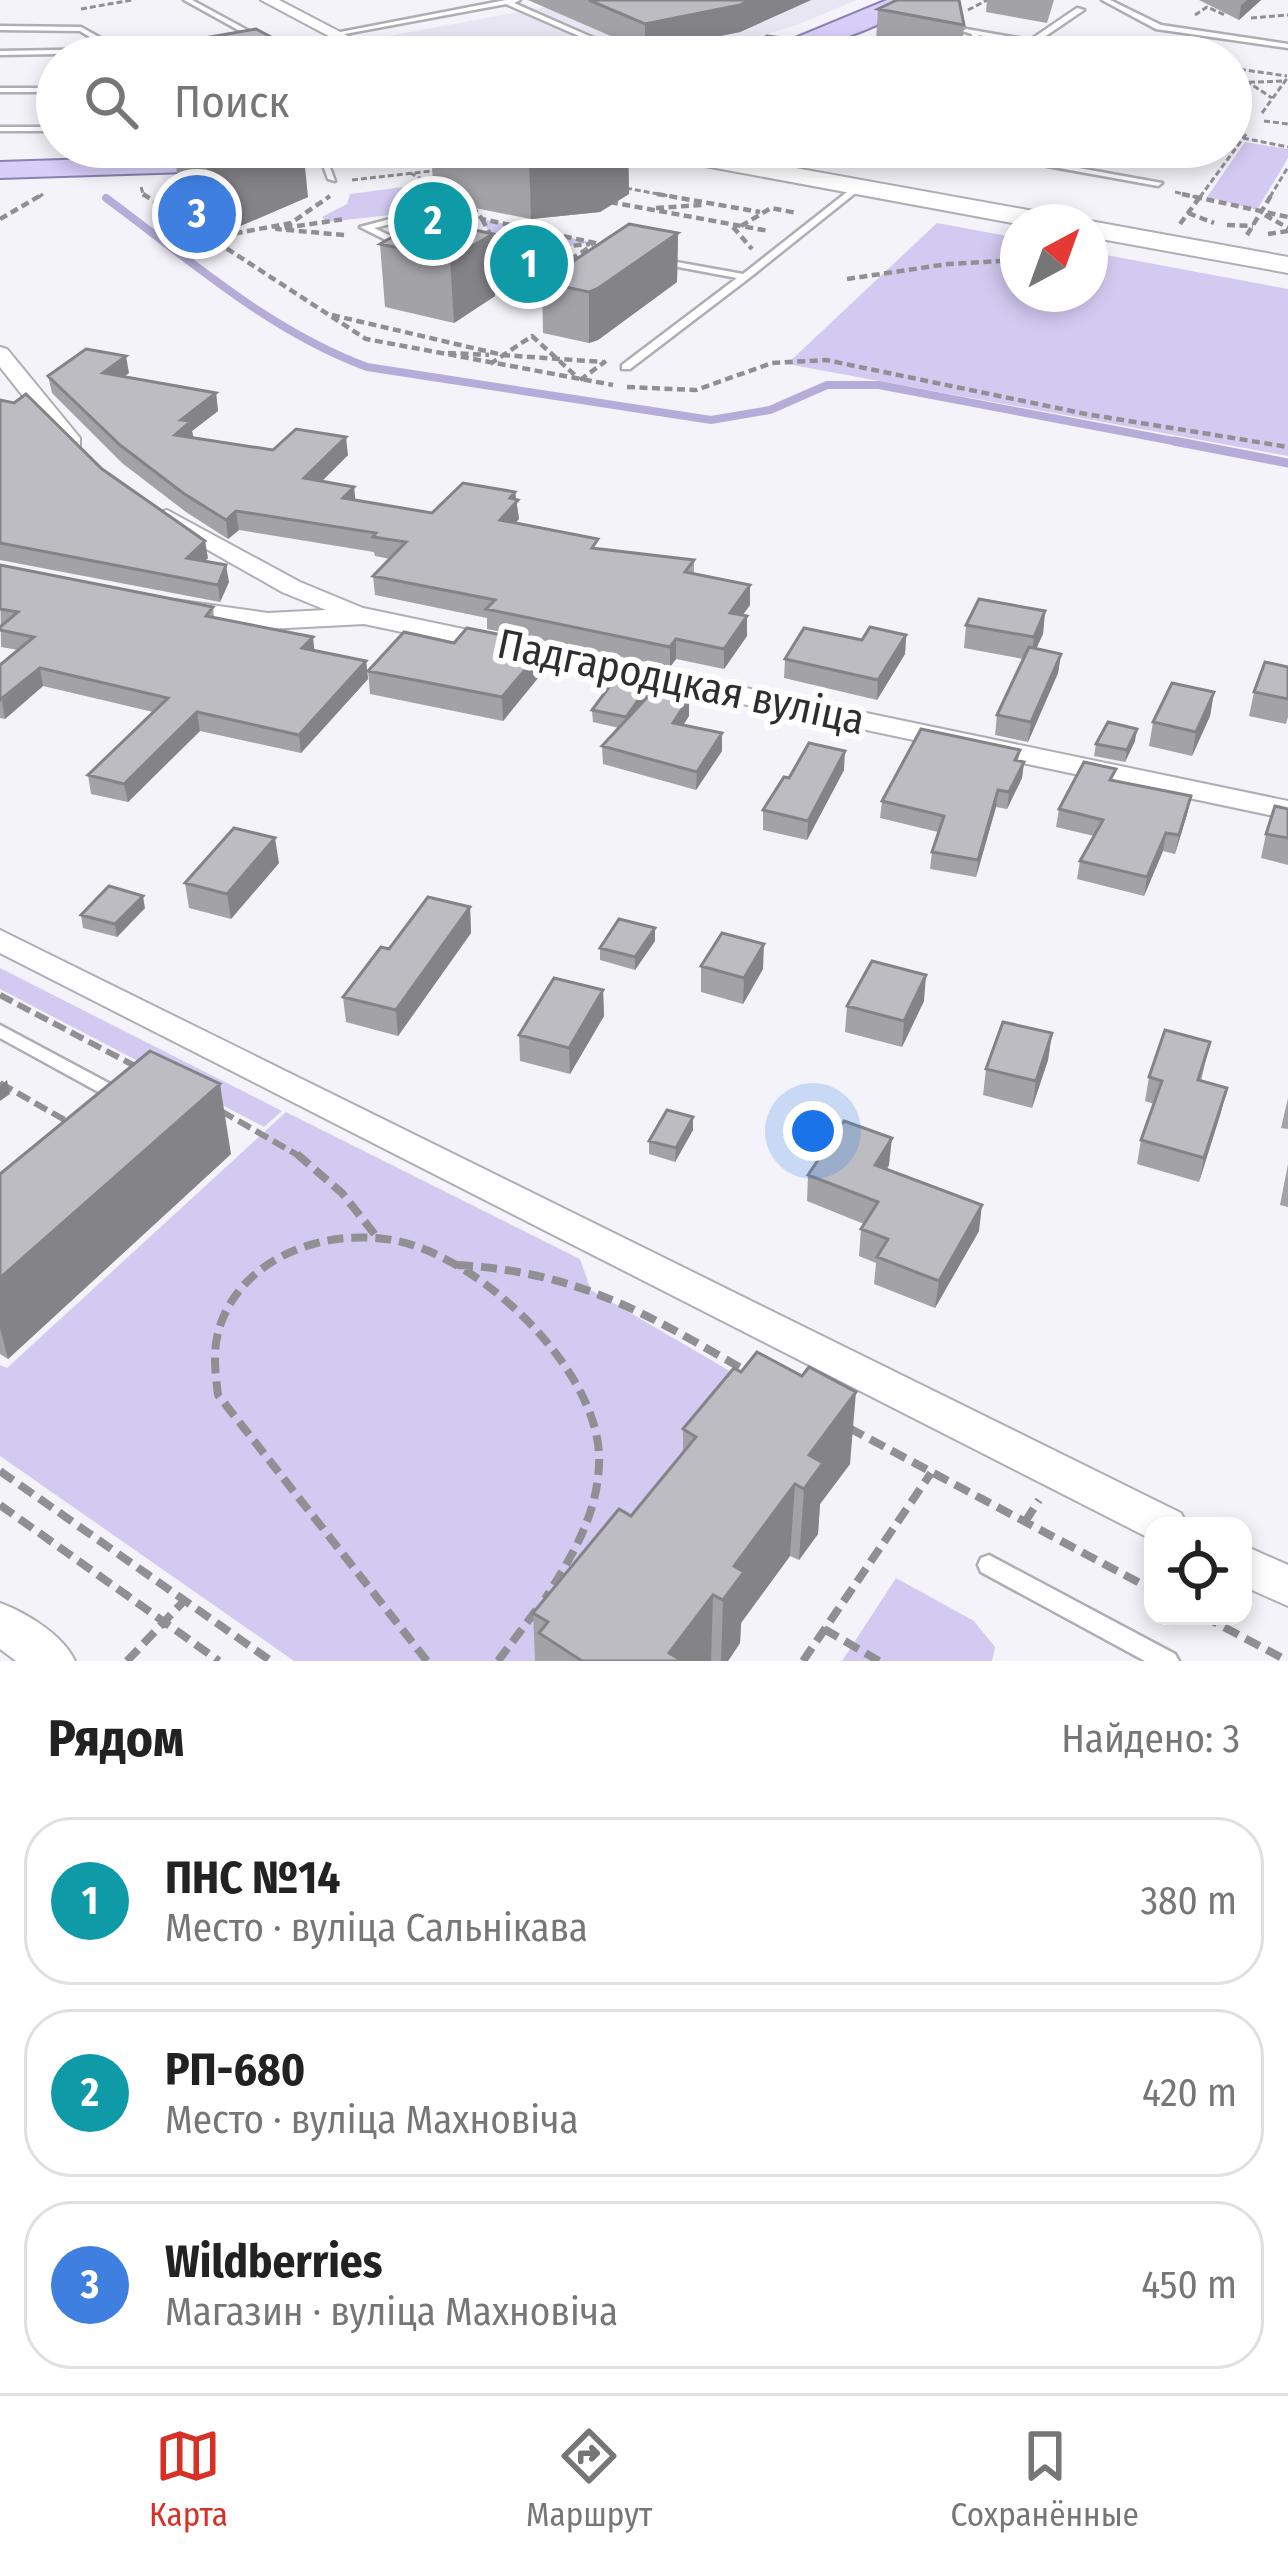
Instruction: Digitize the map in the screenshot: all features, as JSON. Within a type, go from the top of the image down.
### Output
[{"type":"main road","points":[[823,36],[923,12]]},
{"type":"main road","points":[[868,36],[923,12]]},
{"type":"main road","points":[[0,156],[36,154]]},
{"type":"main road","points":[[0,170],[65,168]]},
{"type":"street","points":[[268,0],[338,36]]},
{"type":"street","points":[[755,168],[1000,213]]},
{"type":"street","points":[[1108,232],[1288,265]]},
{"type":"street","points":[[0,353],[47,416],[93,462]]},
{"type":"street","points":[[142,499],[266,574],[364,616]]},
{"type":"street","name":"Падгародцкая вуліца","points":[[141,601],[268,621],[364,616],[1288,810]]},
{"type":"street","points":[[0,940],[1148,1517]]},
{"type":"street","points":[[1252,1569],[1288,1587]]},
{"type":"street","points":[[12,1638],[52,1661]]},
{"type":"lane","points":[[187,0],[254,36]]},
{"type":"lane","points":[[1106,0],[1163,28],[1219,36]]},
{"type":"lane","points":[[334,34],[512,1],[588,36]]},
{"type":"lane","points":[[1040,36],[1080,10]]},
{"type":"lane","points":[[923,12],[974,36]]},
{"type":"lane","points":[[0,28],[76,28],[92,36]]},
{"type":"lane","points":[[966,31],[996,36]]},
{"type":"lane","points":[[1252,41],[1288,46]]},
{"type":"lane","points":[[0,53],[36,52]]},
{"type":"lane","points":[[0,90],[36,90]]},
{"type":"lane","points":[[0,129],[36,129]]},
{"type":"lane","points":[[1070,168],[1158,183]]},
{"type":"lane","points":[[626,368],[859,187]]},
{"type":"lane","points":[[409,215],[365,227],[409,247]]},
{"type":"lane","points":[[641,257],[745,277]]},
{"type":"lane","points":[[469,273],[539,302],[556,302],[571,294]]},
{"type":"lane","points":[[0,1031],[110,1090]]},
{"type":"lane","points":[[989,1564],[1167,1661]]},
{"type":"path","points":[[923,12],[987,0]]},
{"type":"path","points":[[1252,75],[1287,78]]},
{"type":"path","points":[[1252,82],[1287,78]]},
{"type":"path","points":[[1252,127],[1287,78]]},
{"type":"path","points":[[1252,85],[1273,98]]},
{"type":"path","points":[[1257,120],[1288,124]]},
{"type":"path","points":[[1252,140],[1288,147]]},
{"type":"path","points":[[1245,238],[1288,167]]},
{"type":"path","points":[[277,230],[326,201],[334,182],[458,168]]},
{"type":"path","points":[[1178,226],[1221,168]]},
{"type":"path","points":[[410,173],[472,206],[500,254]]},
{"type":"path","points":[[140,183],[143,196],[366,339],[421,352],[647,390],[696,390],[772,363],[826,360],[1075,412],[1288,447]]},
{"type":"path","points":[[0,219],[54,186]]},
{"type":"path","points":[[615,186],[760,212],[786,208],[797,213],[793,220]]},
{"type":"path","points":[[608,202],[629,189]]},
{"type":"path","points":[[629,189],[646,209]]},
{"type":"path","points":[[646,209],[665,195]]},
{"type":"path","points":[[594,200],[777,233],[745,259]]},
{"type":"path","points":[[409,215],[494,202]]},
{"type":"path","points":[[158,206],[180,204]]},
{"type":"path","points":[[646,209],[712,204]]},
{"type":"path","points":[[694,218],[712,204]]},
{"type":"path","points":[[314,210],[336,231],[358,241]]},
{"type":"path","points":[[741,226],[760,212]]},
{"type":"path","points":[[1188,213],[1218,224],[1253,226]]},
{"type":"path","points":[[1262,213],[1288,217]]},
{"type":"path","points":[[1262,213],[1288,229]]},
{"type":"path","points":[[207,238],[353,218]]},
{"type":"path","points":[[482,219],[619,247]]},
{"type":"path","points":[[731,224],[754,252]]},
{"type":"path","points":[[277,230],[336,231]]},
{"type":"path","points":[[480,265],[538,231]]},
{"type":"path","points":[[500,254],[596,243]]},
{"type":"path","points":[[529,286],[596,243]]},
{"type":"path","points":[[847,279],[948,263],[1000,261]]},
{"type":"path","points":[[323,313],[503,356]]},
{"type":"path","points":[[490,364],[535,334],[580,380]]},
{"type":"path","points":[[580,380],[620,350]]},
{"type":"path","points":[[421,352],[604,362]]},
{"type":"path","points":[[0,995],[147,1072]]},
{"type":"path","points":[[0,1083],[80,1129]]},
{"type":"path","points":[[207,1103],[305,1156],[347,1196],[377,1238]]},
{"type":"path","points":[[427,1661],[232,1417],[218,1395],[212,1372],[213,1343],[223,1316],[252,1277],[285,1254],[323,1240],[377,1238],[426,1250],[457,1265],[520,1316],[580,1382],[597,1422],[603,1462],[595,1509],[577,1551],[498,1661]]},
{"type":"path","points":[[457,1265],[510,1265],[594,1286],[760,1379]]},
{"type":"path","points":[[837,1422],[1144,1585]]},
{"type":"path","points":[[0,1471],[272,1661]]},
{"type":"path","points":[[803,1661],[932,1473]]},
{"type":"path","points":[[0,1505],[219,1661]]},
{"type":"path","points":[[127,1661],[184,1602]]},
{"type":"path","points":[[1220,1625],[1288,1660]]},
{"type":"path","points":[[824,1629],[879,1661]]},
{"type":"shaded area","points":[[584,0],[857,0],[760,36],[388,36]]},
{"type":"shaded area","points":[[1252,143],[1288,149],[1288,158],[1257,210],[1207,197],[1227,168],[1252,168]]},
{"type":"shaded area","points":[[411,186],[453,208],[327,222],[322,217],[347,204],[350,194]]},
{"type":"shaded area","points":[[482,219],[596,243],[500,253]]},
{"type":"shaded area","points":[[937,223],[1000,235],[1000,312],[1108,312],[1108,255],[1288,289],[1288,456],[787,364]]},
{"type":"shaded area","points":[[0,968],[282,1111],[264,1127],[0,989]]},
{"type":"shaded area","points":[[286,1112],[580,1259],[591,1290],[759,1388],[540,1661],[294,1661],[0,1456],[0,1365],[7,1368]]},
{"type":"shaded area","points":[[896,1578],[974,1621],[995,1647],[992,1661],[842,1661]]},
{"type":"building","points":[[589,0],[752,0],[645,24]]},
{"type":"building","points":[[897,0],[959,0],[964,25],[878,9]]},
{"type":"building","points":[[256,29],[269,36],[216,36]]},
{"type":"building","points":[[423,219],[493,234],[450,259],[380,244]]},
{"type":"building","points":[[629,224],[678,233],[589,292],[542,282]]},
{"type":"building","points":[[86,349],[126,356],[103,373],[216,393],[181,420],[191,421],[175,435],[273,450],[296,429],[346,437],[304,478],[354,487],[343,498],[432,513],[463,483],[515,492],[510,498],[518,500],[500,520],[598,539],[592,548],[694,560],[685,572],[750,585],[730,613],[747,616],[724,649],[676,639],[670,647],[486,609],[495,600],[373,576],[406,542],[373,537],[376,533],[236,511],[226,520],[120,445],[48,376]]},
{"type":"building","points":[[26,394],[102,469],[205,541],[187,558],[226,565],[218,585],[0,543],[0,400],[14,403]]},
{"type":"building","points":[[0,565],[213,607],[206,616],[313,637],[302,648],[366,661],[299,735],[197,712],[124,784],[88,775],[168,698],[40,668],[0,700],[0,665],[34,637],[0,630],[18,612],[0,609]]},
{"type":"building","points":[[979,599],[1045,611],[1034,637],[966,625]]},
{"type":"building","points":[[870,627],[906,635],[878,680],[785,659],[804,628],[862,640]]},
{"type":"building","points":[[467,628],[547,644],[502,697],[368,671],[404,632],[454,643]]},
{"type":"building","points":[[1029,647],[1061,654],[1031,722],[997,715]]},
{"type":"building","points":[[1265,662],[1288,667],[1288,699],[1254,692]]},
{"type":"building","points":[[621,671],[654,678],[626,717],[592,710]]},
{"type":"building","points":[[1172,683],[1214,692],[1196,732],[1153,722]]},
{"type":"building","points":[[653,691],[689,698],[673,723],[722,733],[697,772],[602,746]]},
{"type":"building","points":[[1108,722],[1137,729],[1127,750],[1096,744]]},
{"type":"building","points":[[921,729],[1020,750],[1015,760],[1024,762],[1009,792],[998,790],[978,860],[932,852],[944,816],[882,801]]},
{"type":"building","points":[[809,743],[845,751],[808,821],[763,810],[784,777],[789,778]]},
{"type":"building","points":[[1084,762],[1116,769],[1110,780],[1191,796],[1179,835],[1166,833],[1147,877],[1080,861],[1103,820],[1059,809]]},
{"type":"building","points":[[1275,806],[1288,809],[1288,838],[1266,834]]},
{"type":"building","points":[[234,828],[275,838],[227,894],[185,883]]},
{"type":"building","points":[[109,886],[143,896],[115,924],[81,915]]},
{"type":"building","points":[[428,897],[470,907],[396,1010],[343,997],[381,947],[389,949]]},
{"type":"building","points":[[619,919],[655,928],[635,957],[600,948]]},
{"type":"building","points":[[722,933],[764,944],[744,978],[701,966]]},
{"type":"building","points":[[872,961],[926,975],[904,1021],[847,1006]]},
{"type":"building","points":[[554,978],[603,990],[569,1048],[519,1035]]},
{"type":"building","points":[[1003,1022],[1052,1033],[1036,1081],[986,1069]]},
{"type":"building","points":[[1165,1030],[1210,1042],[1198,1080],[1227,1088],[1204,1158],[1141,1140],[1162,1081],[1149,1077]]},
{"type":"building","points":[[150,1051],[220,1084],[0,1278],[0,1174]]},
{"type":"building","points":[[667,1110],[693,1117],[676,1148],[649,1141]]},
{"type":"building","points":[[844,1121],[892,1138],[875,1165],[982,1205],[939,1281],[877,1257],[888,1239],[861,1229],[878,1202],[808,1175]]},
{"type":"building","points":[[757,1352],[802,1376],[809,1367],[856,1392],[809,1455],[823,1463],[804,1489],[795,1484],[734,1566],[744,1572],[723,1600],[713,1595],[669,1653],[683,1661],[582,1661],[539,1633],[548,1622],[533,1613],[619,1509],[631,1516],[696,1437],[683,1429],[734,1368],[741,1372]]},
{"type":"waterway","points":[[106,198],[263,314],[367,367],[711,420],[770,410],[827,385],[879,385],[1189,444]]},
{"type":"waterway","points":[[1174,441],[1288,463]]},
{"type":"place","name":"Wildberries","points":[[197,214]]},
{"type":"place","name":"РП-680","points":[[433,221]]},
{"type":"place","name":"ПНС №14","points":[[529,264]]}]
